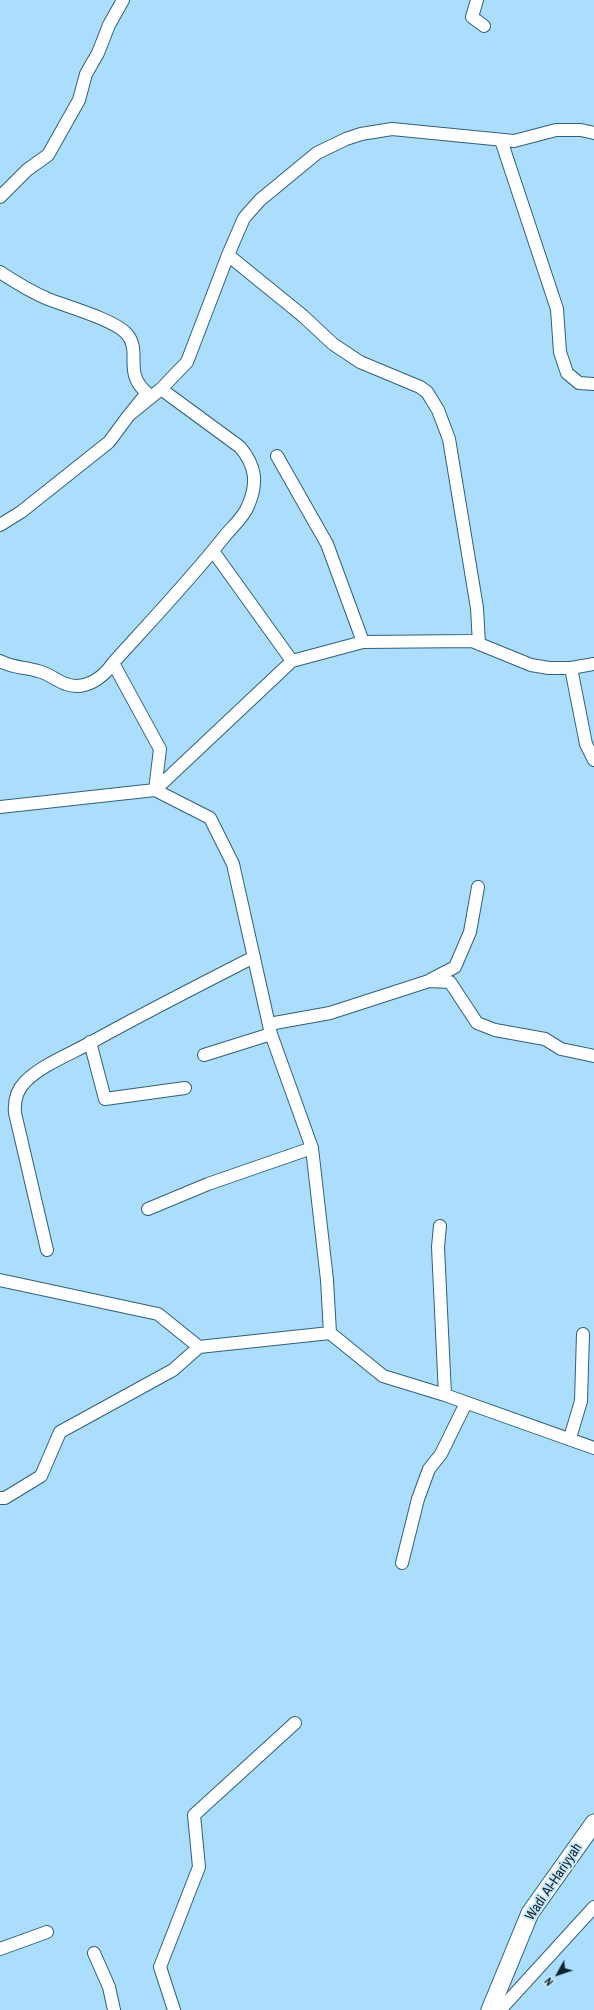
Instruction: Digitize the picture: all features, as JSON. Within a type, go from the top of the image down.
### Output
[{"type":"main road","name":"Wadi Al-Hariyyah","points":[[490,2010],[530,1913],[594,1824]]},
{"type":"street","points":[[0,197],[27,170],[48,155],[79,100],[86,74],[98,53],[109,25],[123,0]]},
{"type":"street","points":[[477,0],[472,17],[484,26]]},
{"type":"street","points":[[129,415],[161,389],[188,362],[238,228],[251,209],[317,153],[346,138],[368,132],[392,129],[514,141],[556,130],[581,130],[594,133]]},
{"type":"street","points":[[501,140],[557,309],[560,352],[567,373],[579,382],[594,384]]},
{"type":"street","points":[[228,255],[303,316],[333,344],[360,362],[420,387],[427,392],[438,410],[449,439],[477,608],[480,644]]},
{"type":"street","points":[[0,272],[46,298],[114,325],[127,334],[134,348],[135,378],[140,387],[148,393],[109,442],[21,512],[0,525]]},
{"type":"street","points":[[0,661],[15,668],[39,671],[67,684],[78,686],[88,684],[106,674],[112,663],[212,551],[248,507],[254,486],[252,464],[240,447],[161,389]]},
{"type":"street","points":[[277,456],[327,544],[363,642]]},
{"type":"street","points":[[212,551],[292,661]]},
{"type":"street","points":[[155,790],[292,661],[363,642],[472,641],[532,665],[549,668],[571,668],[594,664]]},
{"type":"street","points":[[112,663],[160,749],[155,790]]},
{"type":"street","points":[[571,668],[586,744],[594,760]]},
{"type":"street","points":[[0,807],[155,790],[210,818],[233,864],[270,1029],[312,1148],[327,1280],[330,1333]]},
{"type":"street","points":[[204,1055],[270,1029],[330,1013],[429,981],[455,967],[470,932],[478,887]]},
{"type":"street","points":[[47,1250],[16,1115],[15,1100],[19,1089],[27,1079],[90,1042],[171,998],[254,957]]},
{"type":"street","points":[[429,981],[450,982],[477,1023],[495,1030],[545,1039],[561,1049],[594,1056]]},
{"type":"street","points":[[90,1042],[105,1099],[185,1088]]},
{"type":"street","points":[[148,1209],[208,1184],[312,1148]]},
{"type":"street","points":[[440,1226],[438,1247],[444,1395]]},
{"type":"street","points":[[0,1280],[158,1314],[199,1347]]},
{"type":"street","points":[[0,1498],[5,1498],[40,1476],[60,1432],[173,1370],[199,1347],[330,1333],[383,1376],[444,1395],[570,1438],[594,1448]]},
{"type":"street","points":[[570,1438],[581,1401],[583,1334]]},
{"type":"street","points":[[402,1562],[418,1499],[429,1469],[441,1454],[466,1403]]},
{"type":"street","points":[[174,2010],[160,1967],[199,1867],[194,1814],[295,1723]]},
{"type":"street","points":[[500,2010],[594,1907]]},
{"type":"street","points":[[0,1949],[46,1932]]},
{"type":"street","points":[[94,1953],[109,1987],[114,2010]]}]
